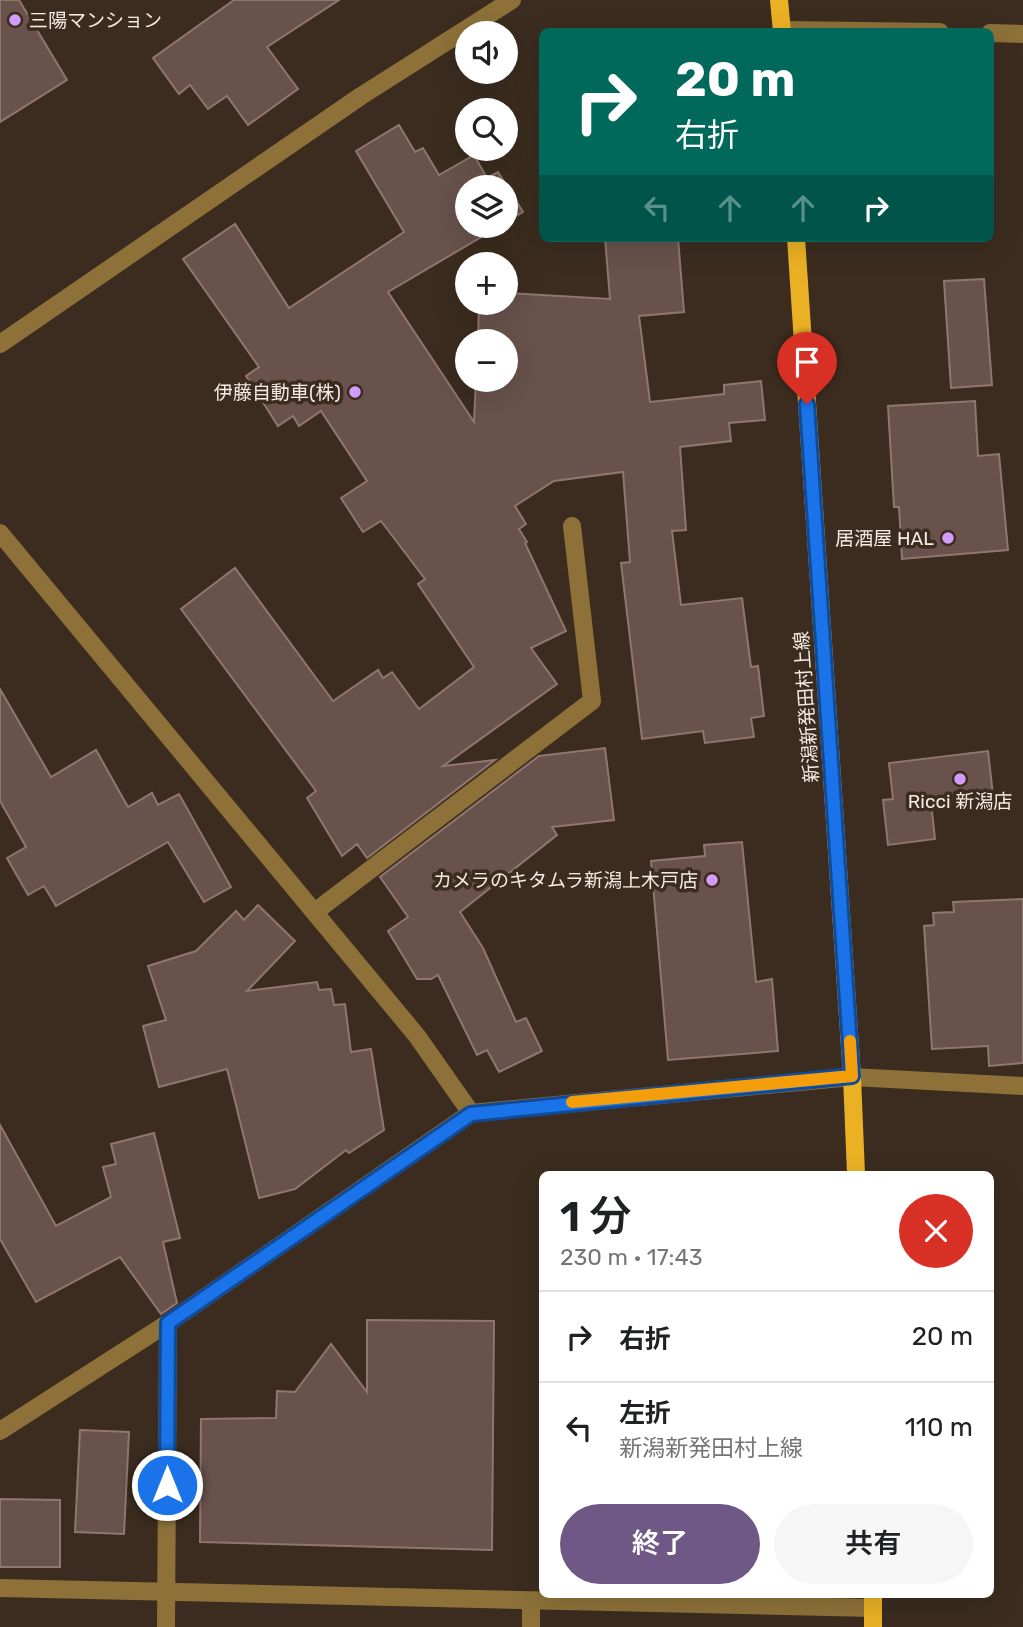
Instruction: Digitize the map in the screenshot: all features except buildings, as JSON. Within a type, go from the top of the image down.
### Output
[{"type":"main road","points":[[779,0],[782,28]]},
{"type":"main road","name":"新潟新発田村上線","points":[[796,242],[852,1076],[856,1171]]},
{"type":"main road","points":[[873,1601],[873,1627]]},
{"type":"street","points":[[3,336],[361,96],[512,0]]},
{"type":"street","points":[[994,33],[1023,34]]},
{"type":"street","points":[[316,911],[592,701],[572,526]]},
{"type":"street","points":[[0,533],[316,911],[417,1036],[471,1114]]},
{"type":"street","points":[[0,1432],[168,1323],[471,1114],[852,1076],[1023,1086]]},
{"type":"street","points":[[166,1627],[168,1323]]},
{"type":"street","points":[[0,1588],[531,1602],[873,1601]]},
{"type":"street","points":[[531,1602],[531,1627]]},
{"type":"slow traffic","points":[[572,1102],[852,1076],[850,1041]]},
{"type":"place","name":"三陽マンション","points":[[15,20]]},
{"type":"place","name":"伊藤自動車(株)","points":[[355,392]]},
{"type":"place","name":"居酒屋 HAL","points":[[948,538]]},
{"type":"place","name":"Ricci 新潟店","points":[[960,779]]},
{"type":"place","name":"カメラのキタムラ新潟上木戸店","points":[[712,880]]},
{"type":"route","points":[[167,1485],[168,1323],[471,1114],[852,1076],[807,404]]}]
